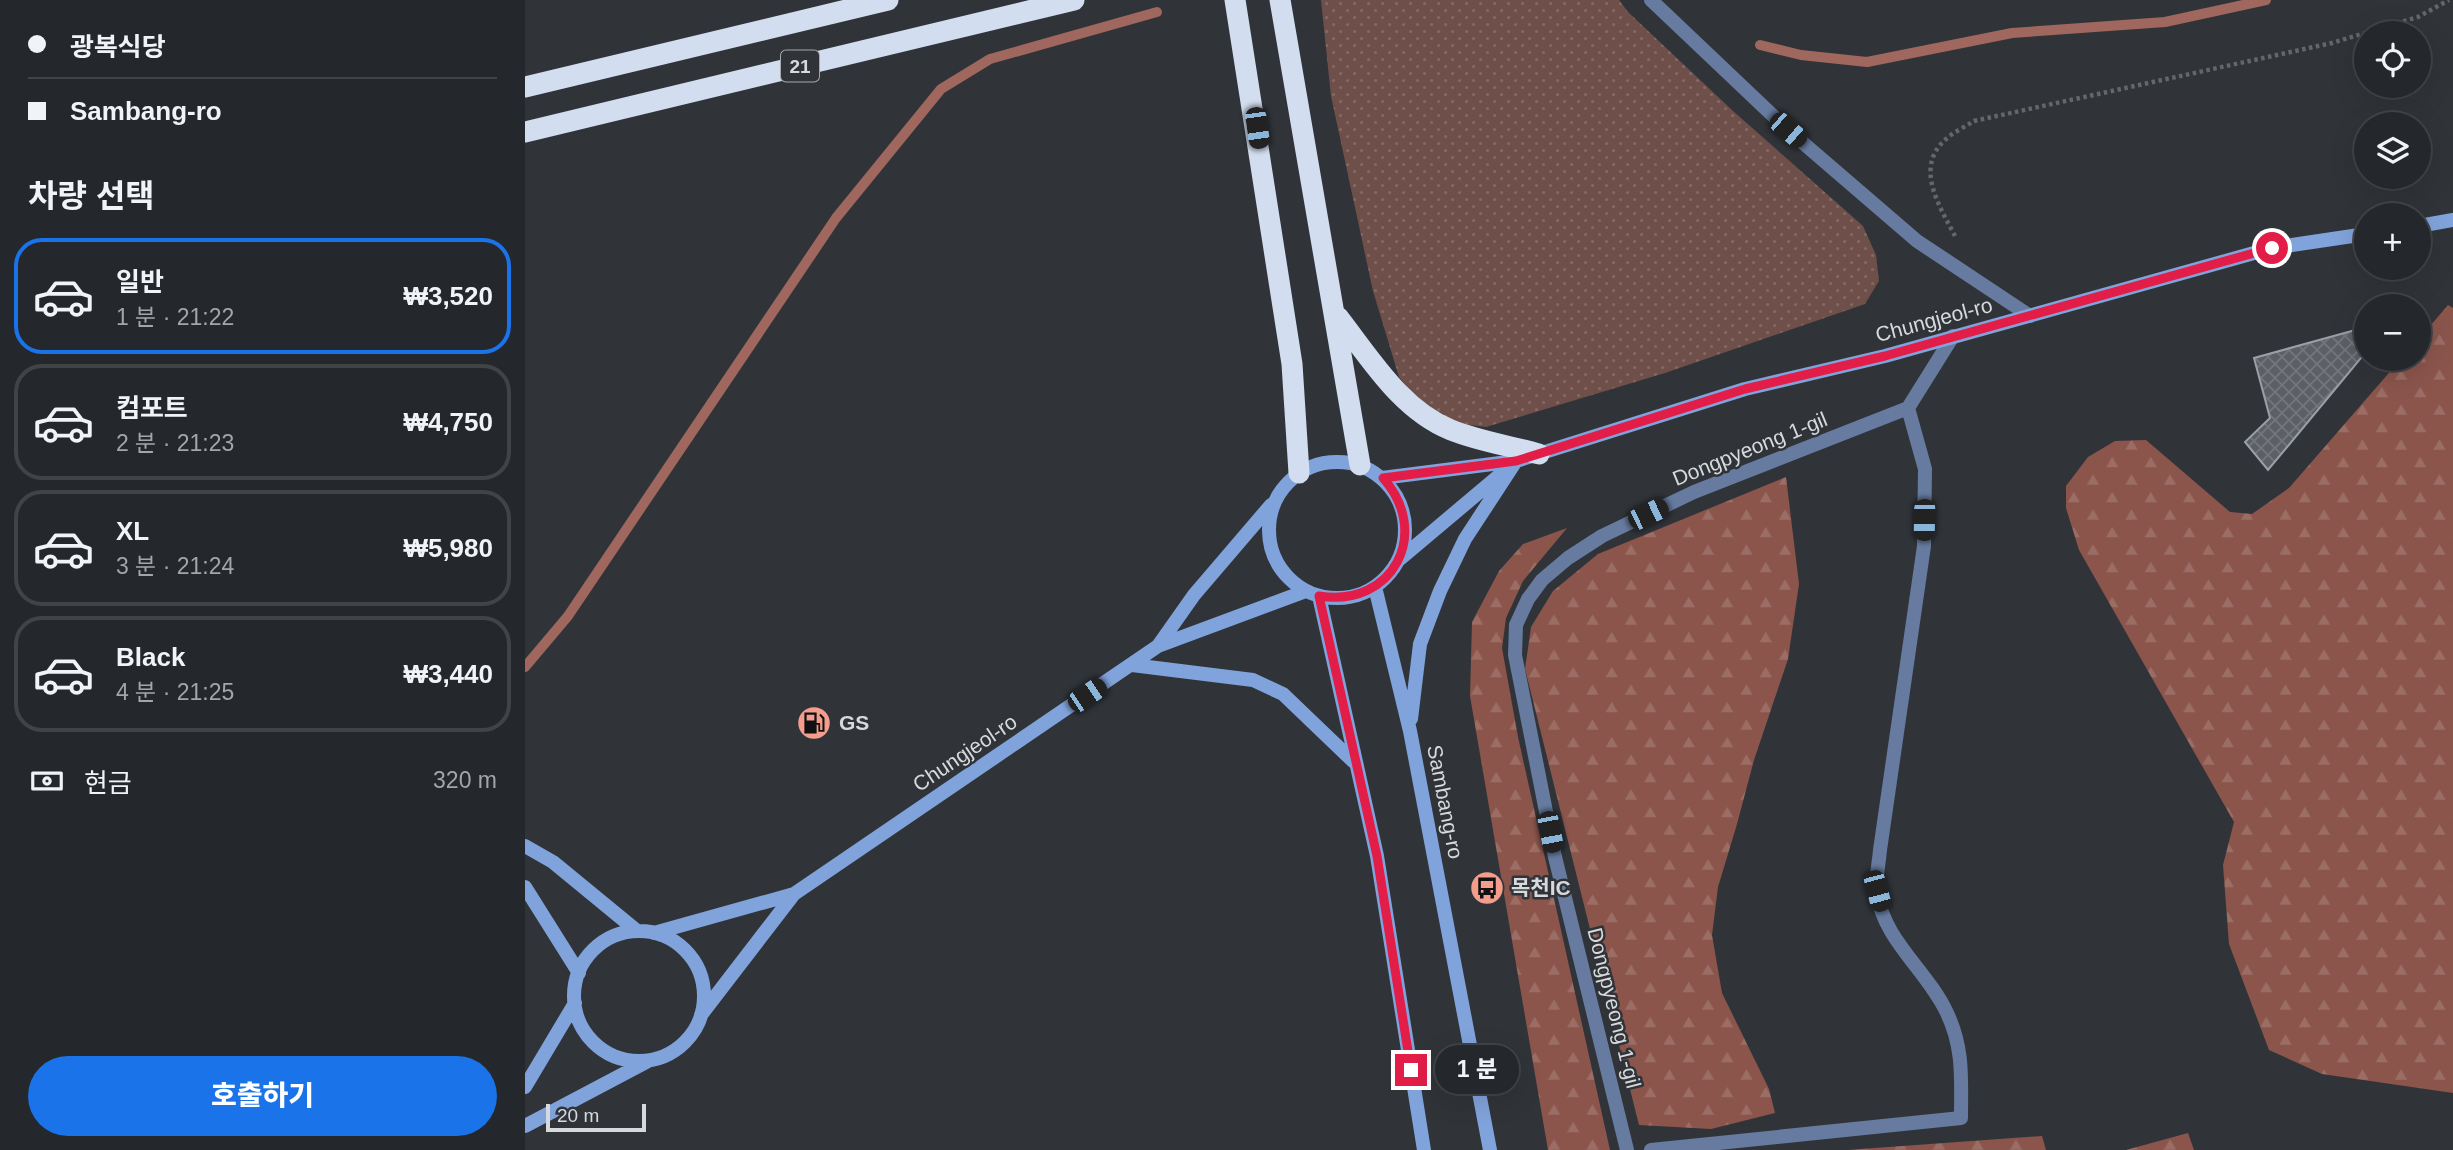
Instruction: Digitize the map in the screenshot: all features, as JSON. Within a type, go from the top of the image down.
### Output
[{"type":"highway","name":"21","points":[[525,87],[888,0]]},
{"type":"highway","name":"21","points":[[525,132],[1074,0]]},
{"type":"highway","points":[[1235,0],[1291,365],[1299,473]]},
{"type":"highway","points":[[1280,0],[1360,465]]},
{"type":"highway","points":[[1335,313],[1383,376],[1421,414],[1451,430],[1539,454]]},
{"type":"street","points":[[1651,0],[1788,130],[1917,241],[2030,316]]},
{"type":"street","points":[[2431,224],[2453,220]]},
{"type":"street","name":"Chungjeol-ro","points":[[1383,478],[1516,461],[1745,389],[1885,356],[2272,248],[2354,236]]},
{"type":"street","points":[[1651,1150],[1961,1118],[1962,1055],[1947,1012],[1918,967],[1886,927],[1877,891],[1880,850],[1924,546],[1925,469],[1908,408],[1953,336]]},
{"type":"street","name":"Dongpyeong 1-gil","points":[[1627,1150],[1555,857],[1515,655],[1516,625],[1528,599],[1542,580],[1568,558],[1602,536],[1694,492],[1908,408]]},
{"type":"street","points":[[1329,461],[1360,465],[1383,478],[1402,507],[1405,534],[1399,560],[1375,587],[1348,598],[1313,594],[1291,581],[1272,551],[1270,516],[1276,499],[1286,484],[1313,465],[1329,461]]},
{"type":"street","points":[[1410,731],[1420,644],[1440,591],[1465,539],[1516,461]]},
{"type":"street","name":"Chungjeol-ro","points":[[1399,560],[1516,461]]},
{"type":"street","name":"Chungjeol-ro","points":[[1158,646],[1194,595],[1276,499]]},
{"type":"street","name":"Sambang-ro","points":[[1375,587],[1410,731],[1490,1150]]},
{"type":"street","points":[[1313,594],[1377,856],[1424,1150]]},
{"type":"street","name":"Chungjeol-ro","points":[[701,1015],[794,894],[1158,646],[1313,594]]},
{"type":"street","points":[[1132,665],[1253,680],[1283,694],[1355,762]]},
{"type":"street","points":[[525,846],[553,862],[637,931]]},
{"type":"street","points":[[525,887],[579,973]]},
{"type":"street","name":"Chungjeol-ro","points":[[654,933],[794,894]]},
{"type":"street","points":[[525,1126],[650,1060],[667,1054],[682,1044],[694,1031],[701,1015],[703,989],[696,964],[685,950],[671,939],[637,931],[619,934],[590,953],[579,973],[575,985],[575,1003],[579,1020],[587,1035],[600,1048],[633,1061],[650,1060]]},
{"type":"street","points":[[525,1087],[575,1003]]},
{"type":"path","points":[[1958,240],[1929,178],[1935,154],[1945,140],[1974,121],[2332,43],[2418,17],[2449,0]]},
{"type":"shaded area","points":[[1321,0],[1619,0],[1628,12],[1733,111],[1863,226],[1876,255],[1879,281],[1865,304],[1665,373],[1486,427],[1446,422],[1421,405],[1399,377],[1373,291],[1331,96]]},
{"type":"green space","points":[[2448,305],[2453,308],[2453,1093],[2322,1074],[2269,1050],[2229,944],[2223,865],[2234,822],[2079,550],[2066,508],[2066,486],[2088,457],[2115,441],[2146,440],[2230,512],[2252,514],[2289,488],[2391,371],[2431,371],[2431,325]]},
{"type":"green space","points":[[1786,477],[1799,584],[1788,659],[1754,760],[1718,887],[1712,935],[1722,993],[1769,1089],[1775,1113],[1711,1129],[1639,1125],[1525,669],[1531,627],[1553,591],[1598,554]]},
{"type":"green space","points":[[1567,528],[1523,581],[1506,618],[1502,648],[1518,737],[1610,1150],[1548,1150],[1470,696],[1472,622],[1499,571],[1523,544]]},
{"type":"green space","points":[[2188,1133],[2194,1150],[2126,1150]]},
{"type":"green space","points":[[2042,1136],[2046,1150],[1847,1150]]},
{"type":"building","points":[[2354,330],[2354,366],[2268,470],[2245,442],[2270,418],[2254,358]]},
{"type":"waterway","points":[[1760,45],[1801,55],[1867,62],[2012,33],[2165,22],[2266,0]]},
{"type":"waterway","points":[[525,667],[568,616],[836,218],[941,89],[990,59],[1157,12]]},
{"type":"place","name":"GS","points":[[814,723]]},
{"type":"place","name":"목천IC","points":[[1487,888]]},
{"type":"route","points":[[1411,1070],[1377,856],[1319,596],[1348,598],[1362,593],[1375,587],[1399,560],[1406,525],[1402,507],[1383,478],[1516,461],[1745,389],[1885,356],[2272,248]]}]
